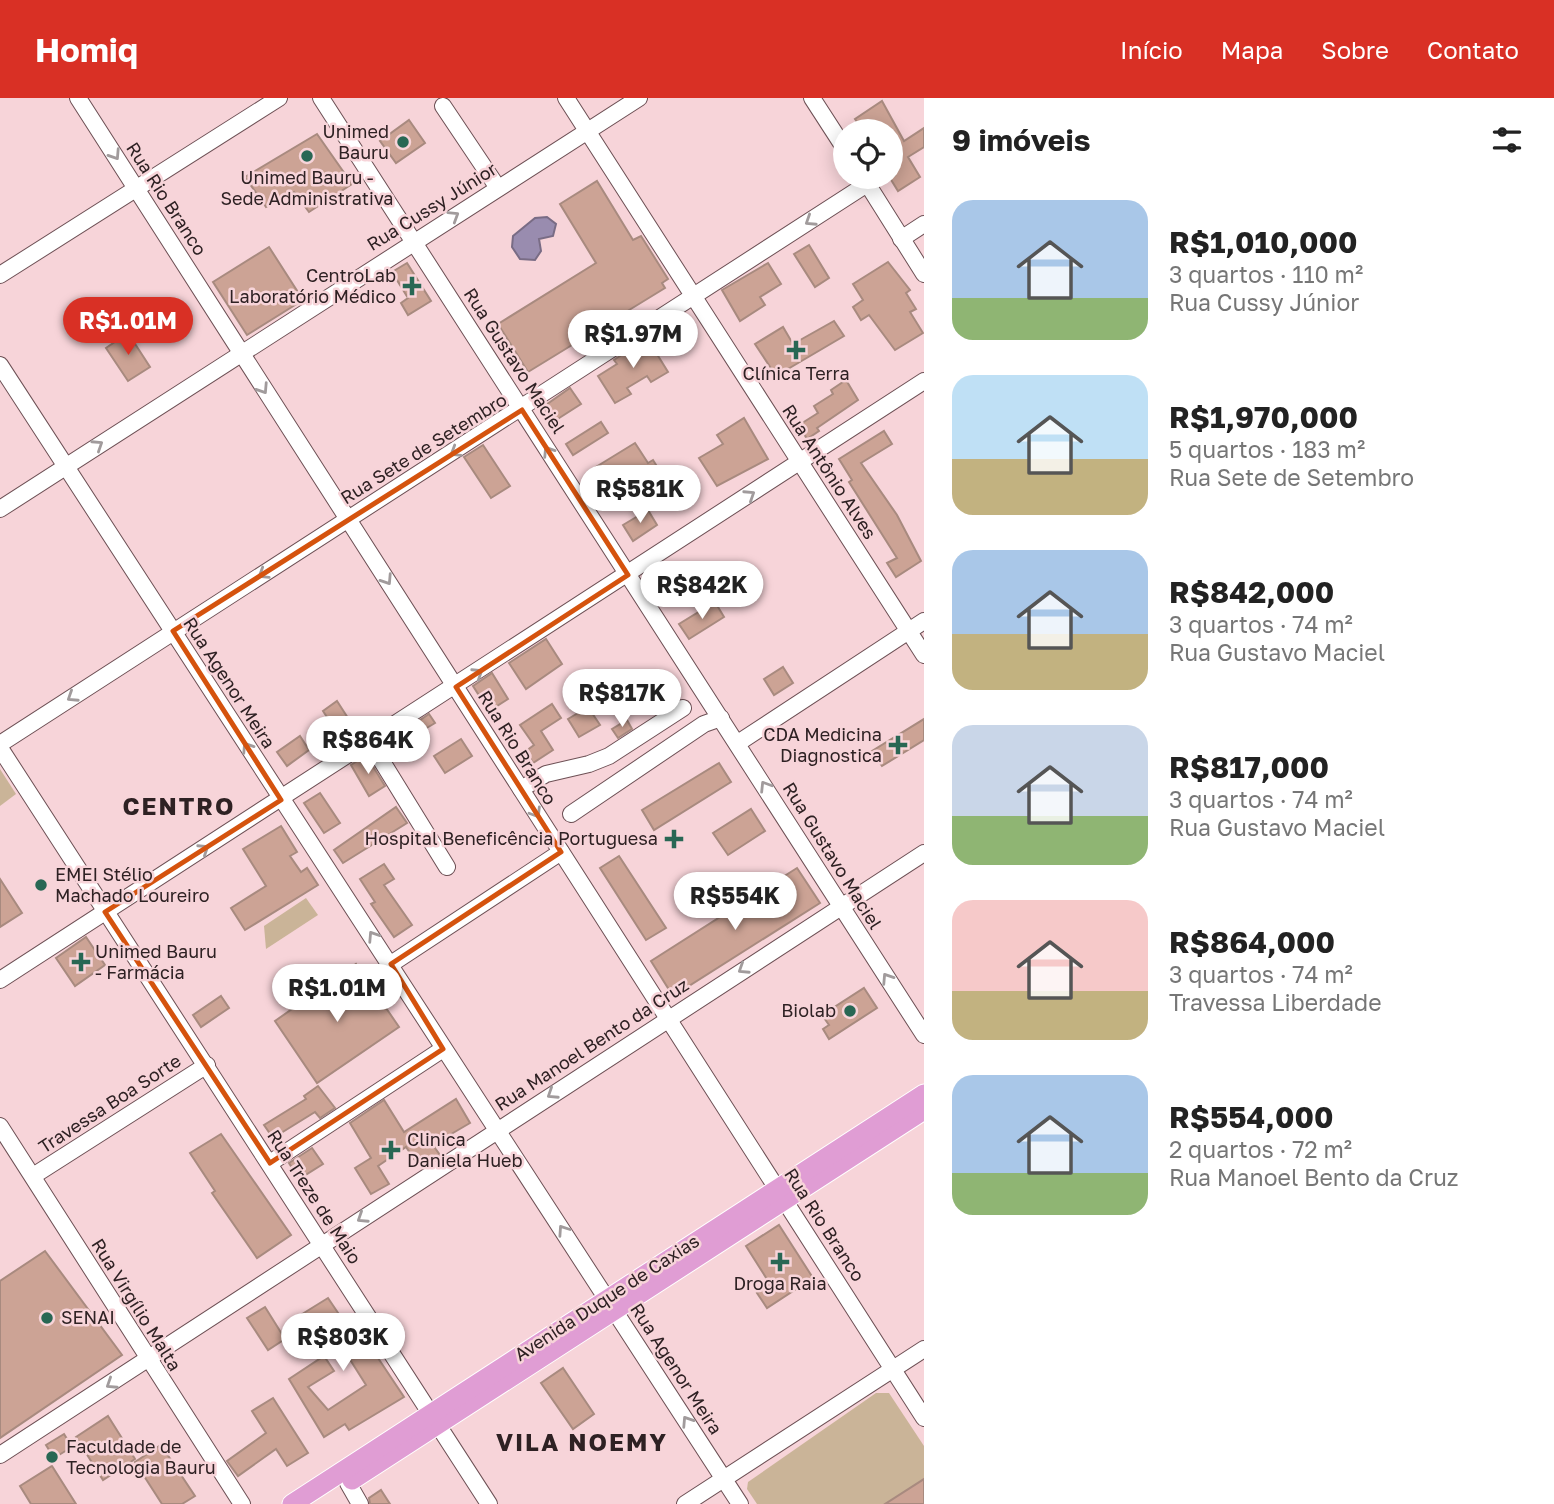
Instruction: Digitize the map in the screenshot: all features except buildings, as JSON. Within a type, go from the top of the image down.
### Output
[{"type":"main road","name":"Avenida Duque de Caxias","points":[[782,1194],[924,1094]]},
{"type":"main road","name":"Avenida Duque de Caxias","points":[[292,1504],[435,1419],[782,1194],[924,1110]]},
{"type":"main road","name":"Avenida Duque de Caxias","points":[[314,1504],[348,1483],[435,1419]]},
{"type":"street","name":"Rua Rio Branco","points":[[78,98],[924,1418]]},
{"type":"street","points":[[0,275],[279,98]]},
{"type":"street","name":"Rua Gustavo Maciel","points":[[321,98],[924,1035]]},
{"type":"street","name":"Rua Antônio Alves","points":[[566,98],[924,655]]},
{"type":"street","name":"Rua Cussy Júnior","points":[[0,509],[240,352],[639,98]]},
{"type":"street","points":[[812,98],[833,130]]},
{"type":"street","points":[[443,106],[498,188]]},
{"type":"street","name":"Rua Sete de Setembro","points":[[0,746],[173,631],[522,410],[852,189]]},
{"type":"street","points":[[870,189],[924,274]]},
{"type":"street","points":[[901,239],[924,224]]},
{"type":"street","name":"Rua Agenor Meira","points":[[0,365],[68,465],[281,800],[391,964],[443,1049],[740,1504]]},
{"type":"street","points":[[0,980],[456,687],[924,381]]},
{"type":"street","points":[[738,743],[924,621]]},
{"type":"street","points":[[521,789],[545,774],[589,764],[609,756],[683,708]]},
{"type":"street","points":[[572,814],[704,724],[722,718]]},
{"type":"street","points":[[370,742],[447,867]]},
{"type":"street","name":"Rua Treze de Maio","points":[[0,746],[489,1504]]},
{"type":"street","points":[[391,964],[561,852]]},
{"type":"street","name":"Rua Manoel Bento da Cruz","points":[[0,1455],[924,853]]},
{"type":"street","points":[[270,1163],[443,1049]]},
{"type":"street","name":"Travessa Boa Sorte","points":[[33,1176],[207,1065]]},
{"type":"street","name":"Rua Virgílio Malta","points":[[0,1126],[147,1361],[242,1504]]},
{"type":"street","points":[[685,1504],[924,1349]]},
{"type":"street","points":[[348,1483],[360,1504]]},
{"type":"highlighted area","points":[[522,410],[628,575],[456,687],[561,852],[391,964],[443,1049],[270,1163],[105,912],[281,800],[173,631]]},
{"type":"shaded area","points":[[547,217],[556,224],[553,236],[539,239],[541,251],[535,260],[520,259],[512,247],[513,236],[535,218]]},
{"type":"shaded area","points":[[0,769],[16,794],[0,806]]},
{"type":"shaded area","points":[[306,898],[318,915],[266,949],[264,926]]},
{"type":"shaded area","points":[[876,1393],[889,1393],[924,1446],[924,1504],[757,1504],[747,1489],[748,1482]]},
{"type":"place","name":"Unimed Bauru","points":[[403,142]]},
{"type":"place","name":"Unimed Bauru - Sede Administrativa","points":[[307,156]]},
{"type":"place","name":"CentroLab Laboratório Médico","points":[[412,286]]},
{"type":"place","name":"Clínica Terra","points":[[796,350]]},
{"type":"place","name":"CDA Medicina Diagnostica","points":[[898,745]]},
{"type":"place","name":"Hospital Beneficência Portuguesa","points":[[674,839]]},
{"type":"place","name":"EMEI Stélio Machado Loureiro","points":[[41,885]]},
{"type":"place","name":"Unimed Bauru - Farmácia","points":[[81,962]]},
{"type":"place","name":"Biolab","points":[[850,1011]]},
{"type":"place","name":"Clinica Daniela Hueb","points":[[391,1150]]},
{"type":"place","name":"Droga Raia","points":[[780,1262]]},
{"type":"place","name":"SENAI","points":[[47,1318]]},
{"type":"place","name":"Faculdade de Tecnologia Bauru","points":[[52,1457]]},
{"type":"district","name":"CENTRO","points":[[179,807]]},
{"type":"district","name":"VILA NOEMY","points":[[582,1443]]}]
